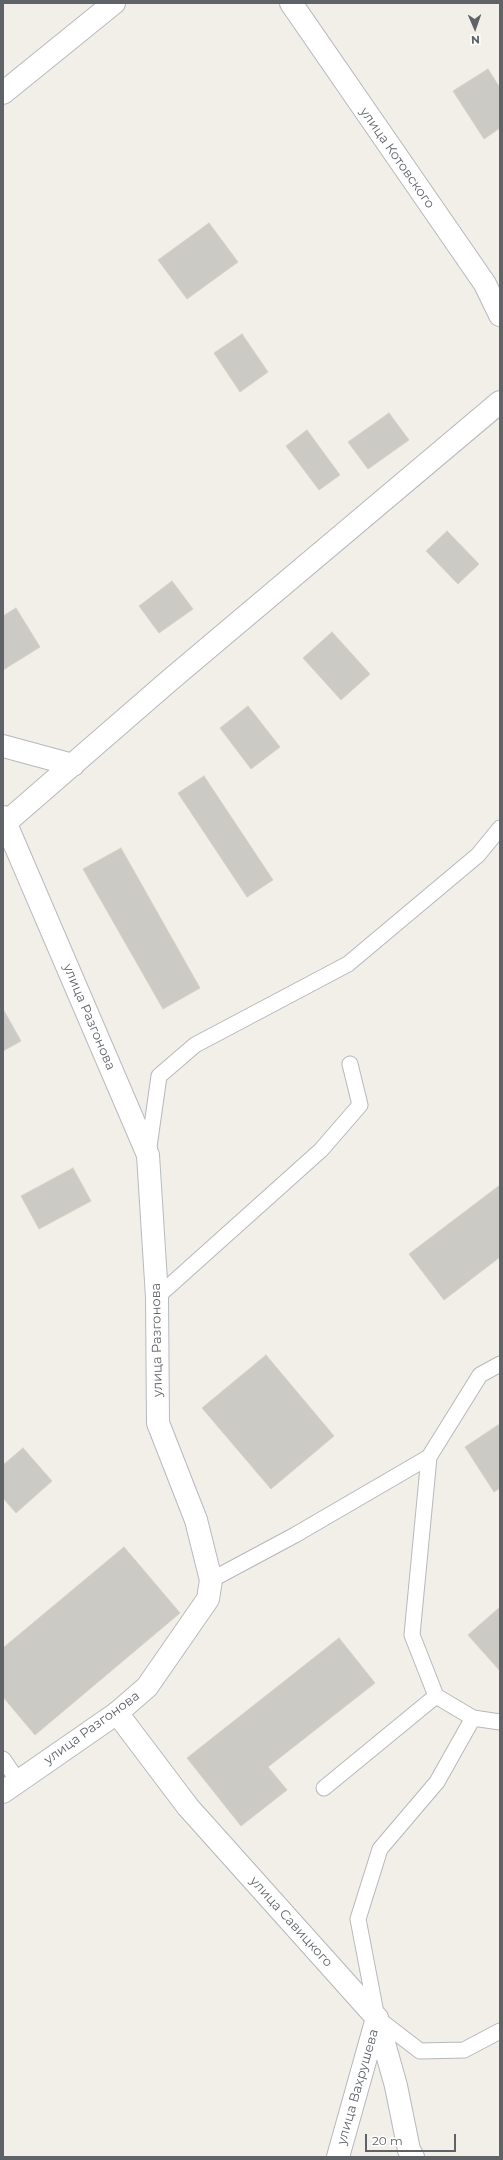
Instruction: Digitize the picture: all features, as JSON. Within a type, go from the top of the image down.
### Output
[{"type":"street","points":[[3,92],[114,3]]},
{"type":"street","name":"улица Котовского","points":[[290,3],[485,284],[500,315]]},
{"type":"street","points":[[4,822],[74,765],[170,680],[500,402]]},
{"type":"street","points":[[3,746],[74,765]]},
{"type":"street","name":"улица Разгонова","points":[[4,822],[148,1155],[157,1297],[158,1423],[196,1520],[211,1580],[208,1599],[147,1687],[117,1713],[10,1787]]},
{"type":"street","name":"улица Савицкого","points":[[117,1713],[188,1807],[377,2018],[396,2086],[409,2150],[413,2157]]},
{"type":"street","name":"улица Вахрушева","points":[[338,2157],[377,2018]]},
{"type":"lane","points":[[148,1155],[159,1076],[195,1045],[348,964],[478,855],[500,828]]},
{"type":"lane","points":[[157,1297],[321,1150],[360,1105],[350,1064]]},
{"type":"lane","points":[[500,1364],[480,1375],[429,1457],[412,1635],[436,1696],[473,1718],[500,1722]]},
{"type":"lane","points":[[211,1580],[295,1535],[429,1457]]},
{"type":"lane","points":[[324,1788],[436,1696]]},
{"type":"lane","points":[[473,1718],[437,1782],[380,1849],[358,1919],[377,2018],[420,2051],[464,2050],[500,2031]]},
{"type":"lane","points":[[3,1759],[10,1787]]},
{"type":"building","points":[[488,69],[500,88],[500,128],[484,139],[453,91]]},
{"type":"building","points":[[209,223],[238,262],[187,299],[158,260]]},
{"type":"building","points":[[242,334],[268,372],[240,392],[214,353]]},
{"type":"building","points":[[389,413],[409,440],[368,469],[348,442]]},
{"type":"building","points":[[307,430],[340,475],[319,490],[286,446]]},
{"type":"building","points":[[447,531],[479,564],[458,584],[426,551]]},
{"type":"building","points":[[172,581],[193,609],[159,633],[139,606]]},
{"type":"building","points":[[16,608],[40,647],[3,670],[3,616]]},
{"type":"building","points":[[332,632],[370,674],[341,700],[303,658]]},
{"type":"building","points":[[248,706],[280,747],[251,769],[220,728]]},
{"type":"building","points":[[204,776],[273,880],[247,897],[178,793]]},
{"type":"building","points":[[121,848],[200,988],[163,1009],[83,869]]},
{"type":"building","points":[[3,1009],[21,1041],[3,1051]]},
{"type":"building","points":[[73,1168],[91,1201],[39,1229],[21,1196]]},
{"type":"building","points":[[500,1185],[500,1257],[444,1300],[409,1254]]},
{"type":"building","points":[[266,1355],[334,1436],[271,1489],[202,1408]]},
{"type":"building","points":[[498,1425],[500,1428],[500,1488],[494,1492],[465,1447]]},
{"type":"building","points":[[23,1448],[52,1481],[16,1513],[3,1498],[3,1465]]},
{"type":"building","points":[[124,1547],[180,1613],[35,1735],[3,1697],[3,1648]]},
{"type":"building","points":[[500,1607],[500,1671],[468,1635]]},
{"type":"building","points":[[339,1638],[375,1683],[268,1767],[287,1790],[241,1826],[187,1758]]}]
